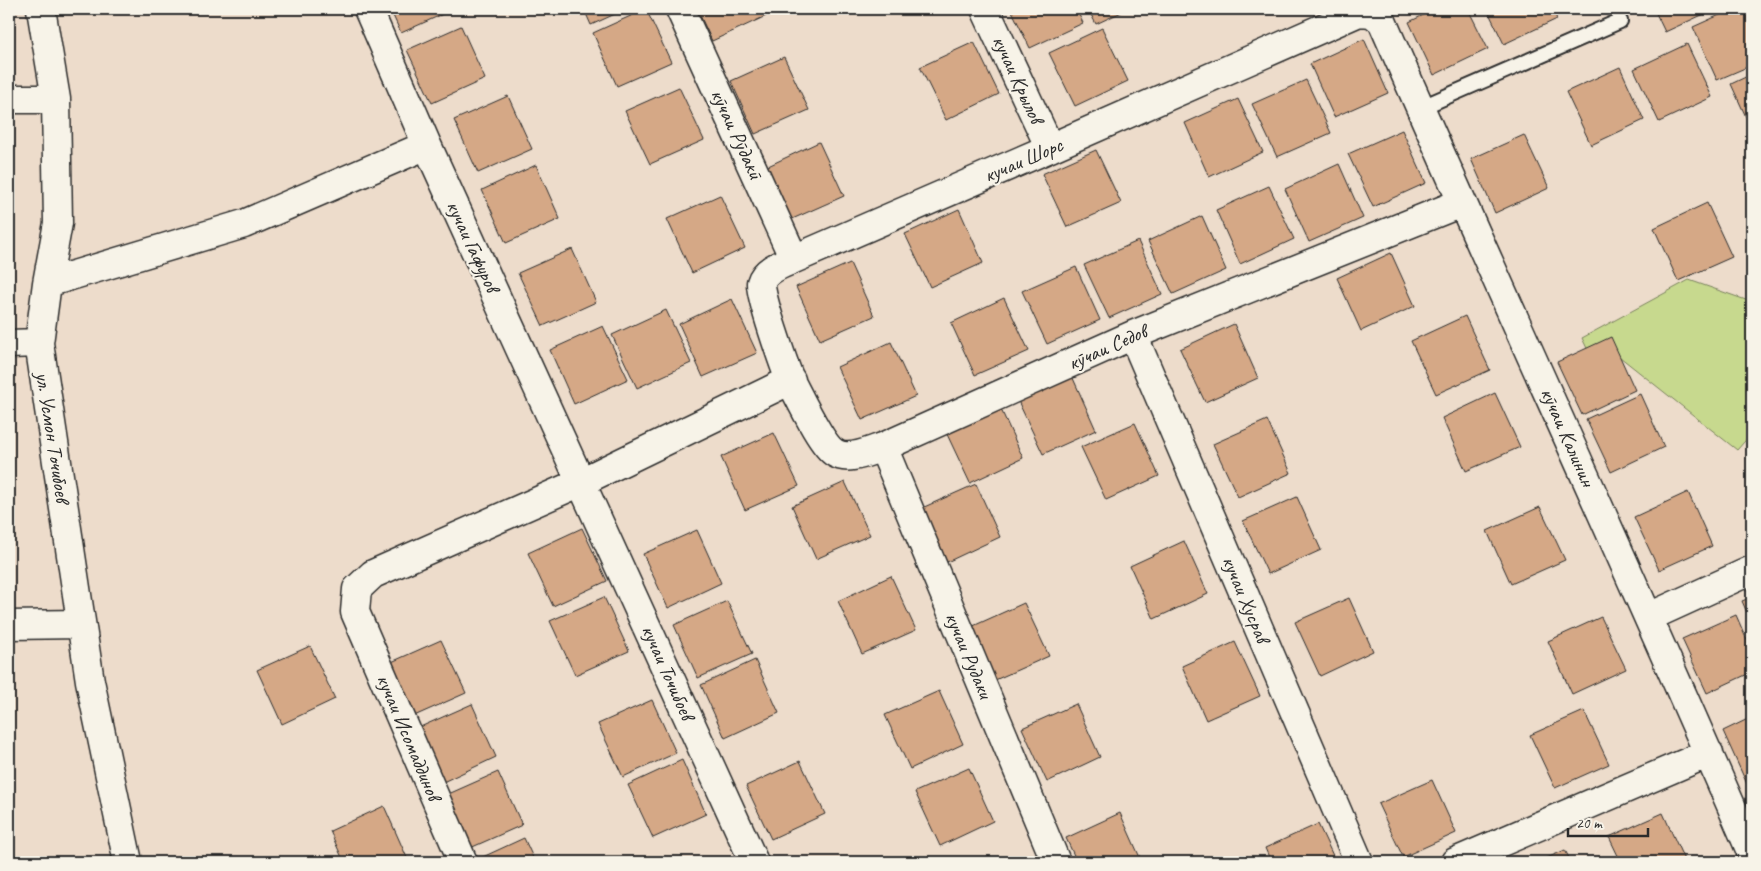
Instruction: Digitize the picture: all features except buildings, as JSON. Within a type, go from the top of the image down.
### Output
[{"type":"street","name":"ул. Усмон Точибоев","points":[[40,9],[56,99],[58,223],[47,282],[39,343],[90,681],[128,862]]},
{"type":"street","name":"кучаи Гафуров","points":[[368,9],[427,145],[581,482]]},
{"type":"street","name":"кӯчаи Рӯдакӣ","points":[[680,9],[794,259]]},
{"type":"street","name":"кучаи Крылов","points":[[985,9],[1050,148]]},
{"type":"street","name":"кучаи Шорс","points":[[791,380],[762,298],[761,282],[770,270],[1359,12],[1372,13],[1382,21]]},
{"type":"street","name":"кӯчаи Калинин","points":[[1382,21],[1461,202],[1649,617],[1752,854]]},
{"type":"street","points":[[9,99],[56,99]]},
{"type":"street","points":[[47,282],[244,224],[427,145]]},
{"type":"street","name":"кӯчаи Седов","points":[[791,380],[825,445],[836,454],[854,456],[883,447],[1133,335],[1461,202]]},
{"type":"street","name":"кучаи Хусрав","points":[[1133,335],[1359,862]]},
{"type":"street","points":[[9,344],[39,343]]},
{"type":"street","points":[[581,482],[791,380]]},
{"type":"street","name":"кучаи Рудаки","points":[[883,447],[1056,862]]},
{"type":"street","name":"кучаи Исомаддинов","points":[[464,862],[355,612],[357,589],[373,574],[581,482]]},
{"type":"street","name":"кучаи Точибоев","points":[[581,482],[754,862]]},
{"type":"street","points":[[1649,617],[1752,570]]},
{"type":"street","points":[[9,625],[81,624]]},
{"type":"street","points":[[1456,862],[1709,753]]},
{"type":"lane","points":[[1420,108],[1620,21]]},
{"type":"green space","points":[[1689,280],[1746,300],[1752,305],[1752,433],[1737,450],[1620,357],[1597,369],[1582,338]]}]
